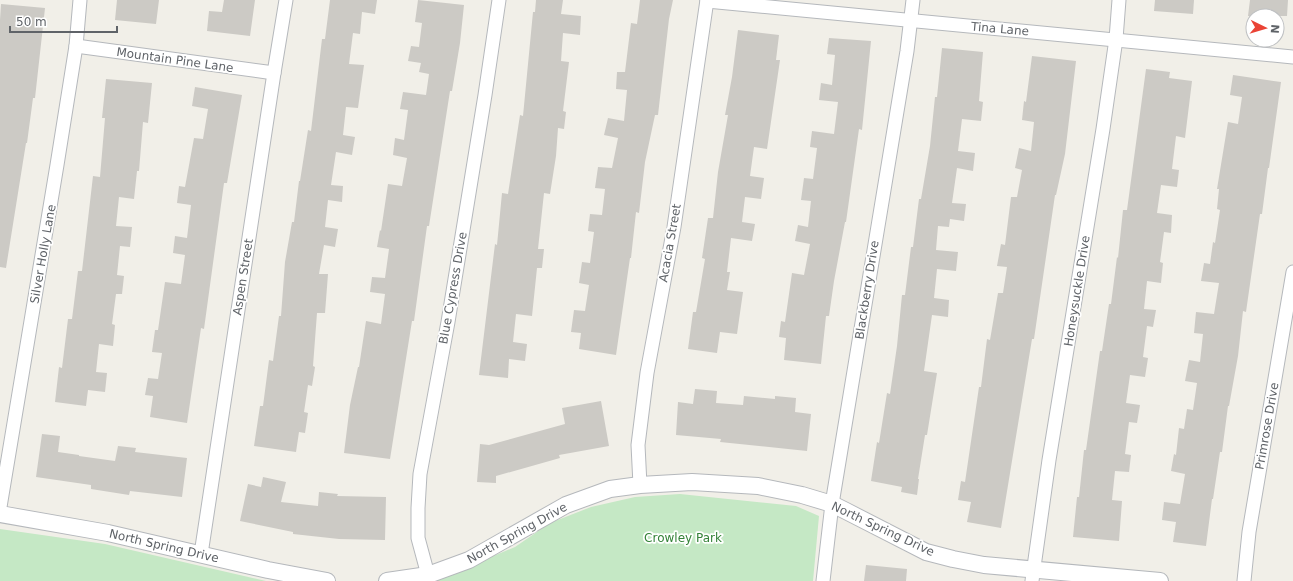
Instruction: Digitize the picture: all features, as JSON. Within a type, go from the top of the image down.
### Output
[{"type":"street","name":"Silver Holly Lane","points":[[0,507],[58,165],[76,46],[80,0]]},
{"type":"street","name":"Aspen Street","points":[[201,554],[286,0]]},
{"type":"street","name":"Blue Cypress Drive","points":[[428,574],[418,538],[420,474],[448,322],[484,103],[499,0]]},
{"type":"street","name":"Tina Lane","points":[[707,0],[1293,57]]},
{"type":"street","name":"Acacia Street","points":[[640,485],[638,445],[647,373],[674,227],[707,0]]},
{"type":"street","name":"Blackberry Drive","points":[[823,581],[832,504],[907,51],[913,0]]},
{"type":"street","name":"Honeysuckle Drive","points":[[1033,575],[1049,460],[1103,129],[1116,40],[1119,0]]},
{"type":"street","name":"Mountain Pine Lane","points":[[76,46],[274,73]]},
{"type":"street","name":"Primrose Drive","points":[[1244,581],[1249,532],[1293,272]]},
{"type":"street","name":"North Spring Drive","points":[[387,581],[428,574],[469,560],[566,505],[610,489],[640,485],[692,482],[758,486],[802,495],[832,504],[926,552],[953,559],[1033,575],[1160,581]]},
{"type":"street","name":"North Spring Drive","points":[[0,514],[108,533],[268,570],[327,581]]},
{"type":"green space","name":"Crowley Park","points":[[680,494],[796,506],[819,516],[813,581],[434,581],[515,547],[550,523],[591,507],[635,497]]},
{"type":"green space","points":[[0,529],[105,544],[266,581],[0,581]]},
{"type":"building","points":[[117,0],[159,0],[156,24],[115,20]]},
{"type":"building","points":[[224,0],[255,0],[250,36],[207,31],[209,11],[222,12]]},
{"type":"building","points":[[330,0],[377,0],[375,14],[362,12],[360,34],[353,33],[349,64],[364,65],[358,108],[346,107],[343,135],[355,137],[352,155],[336,152],[331,185],[343,186],[342,202],[328,200],[325,227],[338,229],[335,247],[324,245],[319,274],[328,274],[325,313],[317,313],[313,366],[315,367],[312,386],[308,385],[304,412],[308,413],[305,433],[299,432],[296,452],[254,446],[260,406],[263,406],[269,360],[273,361],[279,316],[281,316],[285,262],[292,222],[294,222],[299,181],[308,130],[311,131],[322,39],[325,39]]},
{"type":"building","points":[[418,0],[464,5],[460,43],[452,91],[450,91],[429,226],[427,226],[414,321],[412,321],[390,459],[344,453],[350,405],[359,367],[366,321],[381,324],[385,294],[370,292],[372,277],[385,278],[389,249],[377,247],[388,184],[402,186],[407,158],[393,155],[395,138],[404,140],[408,110],[400,109],[403,92],[426,95],[429,74],[419,72],[421,63],[408,61],[411,46],[419,47],[422,23],[415,22]]},
{"type":"building","points":[[536,0],[563,0],[561,14],[581,16],[580,35],[563,33],[561,61],[569,62],[563,111],[566,112],[564,129],[558,128],[556,156],[550,194],[544,193],[538,249],[544,249],[542,268],[537,268],[532,316],[516,314],[513,342],[527,344],[525,361],[509,359],[508,378],[479,375],[495,244],[497,245],[502,193],[508,194],[520,115],[523,116],[533,12],[535,12]]},
{"type":"building","points":[[640,0],[673,0],[669,19],[658,115],[655,115],[645,162],[639,213],[636,212],[631,258],[616,355],[579,349],[581,333],[571,332],[574,310],[585,311],[589,285],[579,283],[582,262],[590,263],[594,232],[588,231],[590,214],[602,215],[605,189],[595,188],[598,167],[612,168],[618,138],[604,135],[608,118],[624,121],[627,90],[616,89],[617,72],[625,72],[631,23],[637,24]]},
{"type":"building","points":[[1155,0],[1194,0],[1193,14],[1154,11]]},
{"type":"building","points":[[1250,0],[1288,0],[1287,16],[1285,16],[1285,8],[1249,8]]},
{"type":"building","points":[[1,4],[45,8],[35,98],[33,98],[6,268],[0,267]]},
{"type":"building","points":[[738,30],[779,35],[776,60],[780,60],[767,149],[754,147],[750,176],[764,178],[761,199],[745,197],[742,222],[755,224],[752,241],[731,238],[727,272],[730,272],[727,290],[743,292],[737,334],[720,332],[717,353],[688,349],[693,312],[696,312],[705,259],[702,258],[708,218],[713,218],[718,172],[728,115],[725,115]]},
{"type":"building","points":[[829,38],[871,41],[862,130],[859,129],[846,222],[834,281],[829,316],[826,316],[821,364],[784,360],[786,338],[779,337],[781,321],[785,322],[792,273],[804,275],[810,244],[795,241],[798,225],[808,227],[811,201],[801,200],[804,178],[813,179],[817,148],[810,147],[812,131],[834,134],[838,102],[819,100],[821,83],[832,85],[835,55],[827,54]]},
{"type":"building","points":[[942,48],[983,52],[979,101],[983,102],[981,121],[962,119],[958,151],[975,153],[973,171],[957,168],[952,203],[966,204],[964,221],[950,219],[949,227],[938,226],[936,250],[958,252],[956,271],[937,269],[934,298],[949,300],[948,317],[932,315],[924,371],[937,373],[927,435],[925,435],[917,495],[901,492],[902,487],[871,481],[887,393],[890,394],[902,295],[905,295],[919,199],[921,199],[930,146]]},
{"type":"building","points":[[1032,56],[1076,61],[1065,154],[1055,195],[1034,339],[1032,339],[1001,528],[967,522],[971,502],[958,500],[961,481],[965,482],[979,387],[981,387],[987,339],[990,340],[998,293],[1003,293],[1007,267],[997,266],[1001,244],[1005,245],[1011,197],[1017,197],[1022,170],[1015,168],[1019,148],[1031,151],[1034,122],[1022,120]]},
{"type":"building","points":[[1146,69],[1170,72],[1169,78],[1192,81],[1185,138],[1176,136],[1172,169],[1179,170],[1177,187],[1161,185],[1157,213],[1172,215],[1171,233],[1164,232],[1160,262],[1163,263],[1161,283],[1147,281],[1144,309],[1156,310],[1153,327],[1147,326],[1143,357],[1148,358],[1145,377],[1130,375],[1126,403],[1140,405],[1137,423],[1129,422],[1125,454],[1131,455],[1129,472],[1115,471],[1112,500],[1122,501],[1119,541],[1073,537],[1077,497],[1079,497],[1084,450],[1086,450],[1100,351],[1102,351],[1109,304],[1111,304],[1123,210],[1127,210]]},
{"type":"building","points":[[1233,75],[1281,82],[1262,214],[1260,214],[1246,312],[1243,311],[1238,356],[1228,406],[1222,452],[1220,452],[1212,499],[1206,546],[1173,542],[1176,522],[1162,520],[1164,502],[1180,504],[1185,474],[1171,471],[1174,454],[1176,455],[1179,428],[1184,429],[1187,409],[1193,410],[1197,383],[1185,381],[1189,360],[1200,362],[1203,334],[1194,333],[1196,312],[1214,314],[1219,283],[1201,281],[1204,263],[1210,264],[1213,242],[1215,243],[1220,210],[1217,209],[1219,189],[1217,189],[1228,122],[1238,124],[1242,97],[1230,95]]},
{"type":"building","points":[[106,79],[152,83],[148,123],[143,122],[139,171],[137,171],[134,199],[119,197],[116,226],[132,227],[130,247],[120,246],[117,275],[124,276],[122,294],[116,294],[112,324],[115,325],[113,346],[99,344],[96,372],[107,373],[105,392],[88,390],[86,406],[55,402],[59,367],[62,368],[68,319],[72,319],[78,271],[82,271],[93,176],[100,177],[105,118],[102,118]]},
{"type":"building","points":[[195,87],[242,95],[227,183],[224,183],[204,329],[201,328],[187,423],[150,417],[153,396],[145,395],[148,378],[158,379],[162,353],[152,352],[155,330],[158,330],[165,282],[181,284],[185,255],[173,253],[175,236],[187,238],[191,205],[177,203],[179,186],[185,187],[194,138],[203,139],[208,109],[192,106]]},
{"type":"building","points":[[695,389],[717,391],[716,403],[743,405],[744,396],[775,399],[775,396],[796,398],[795,412],[811,414],[807,451],[720,442],[721,439],[676,435],[678,402],[693,404]]},
{"type":"building","points":[[601,401],[609,446],[559,455],[560,458],[496,476],[496,483],[477,482],[480,444],[489,445],[565,424],[562,408]]},
{"type":"building","points":[[42,434],[60,436],[58,452],[79,456],[115,461],[118,446],[136,448],[135,452],[187,458],[182,497],[130,491],[129,495],[91,489],[91,485],[36,477]]},
{"type":"building","points":[[263,477],[286,482],[281,502],[318,506],[319,492],[338,494],[337,496],[386,497],[385,540],[339,539],[293,534],[293,532],[240,521],[248,484],[261,487]]},
{"type":"building","points":[[866,565],[907,569],[906,581],[864,581]]}]
